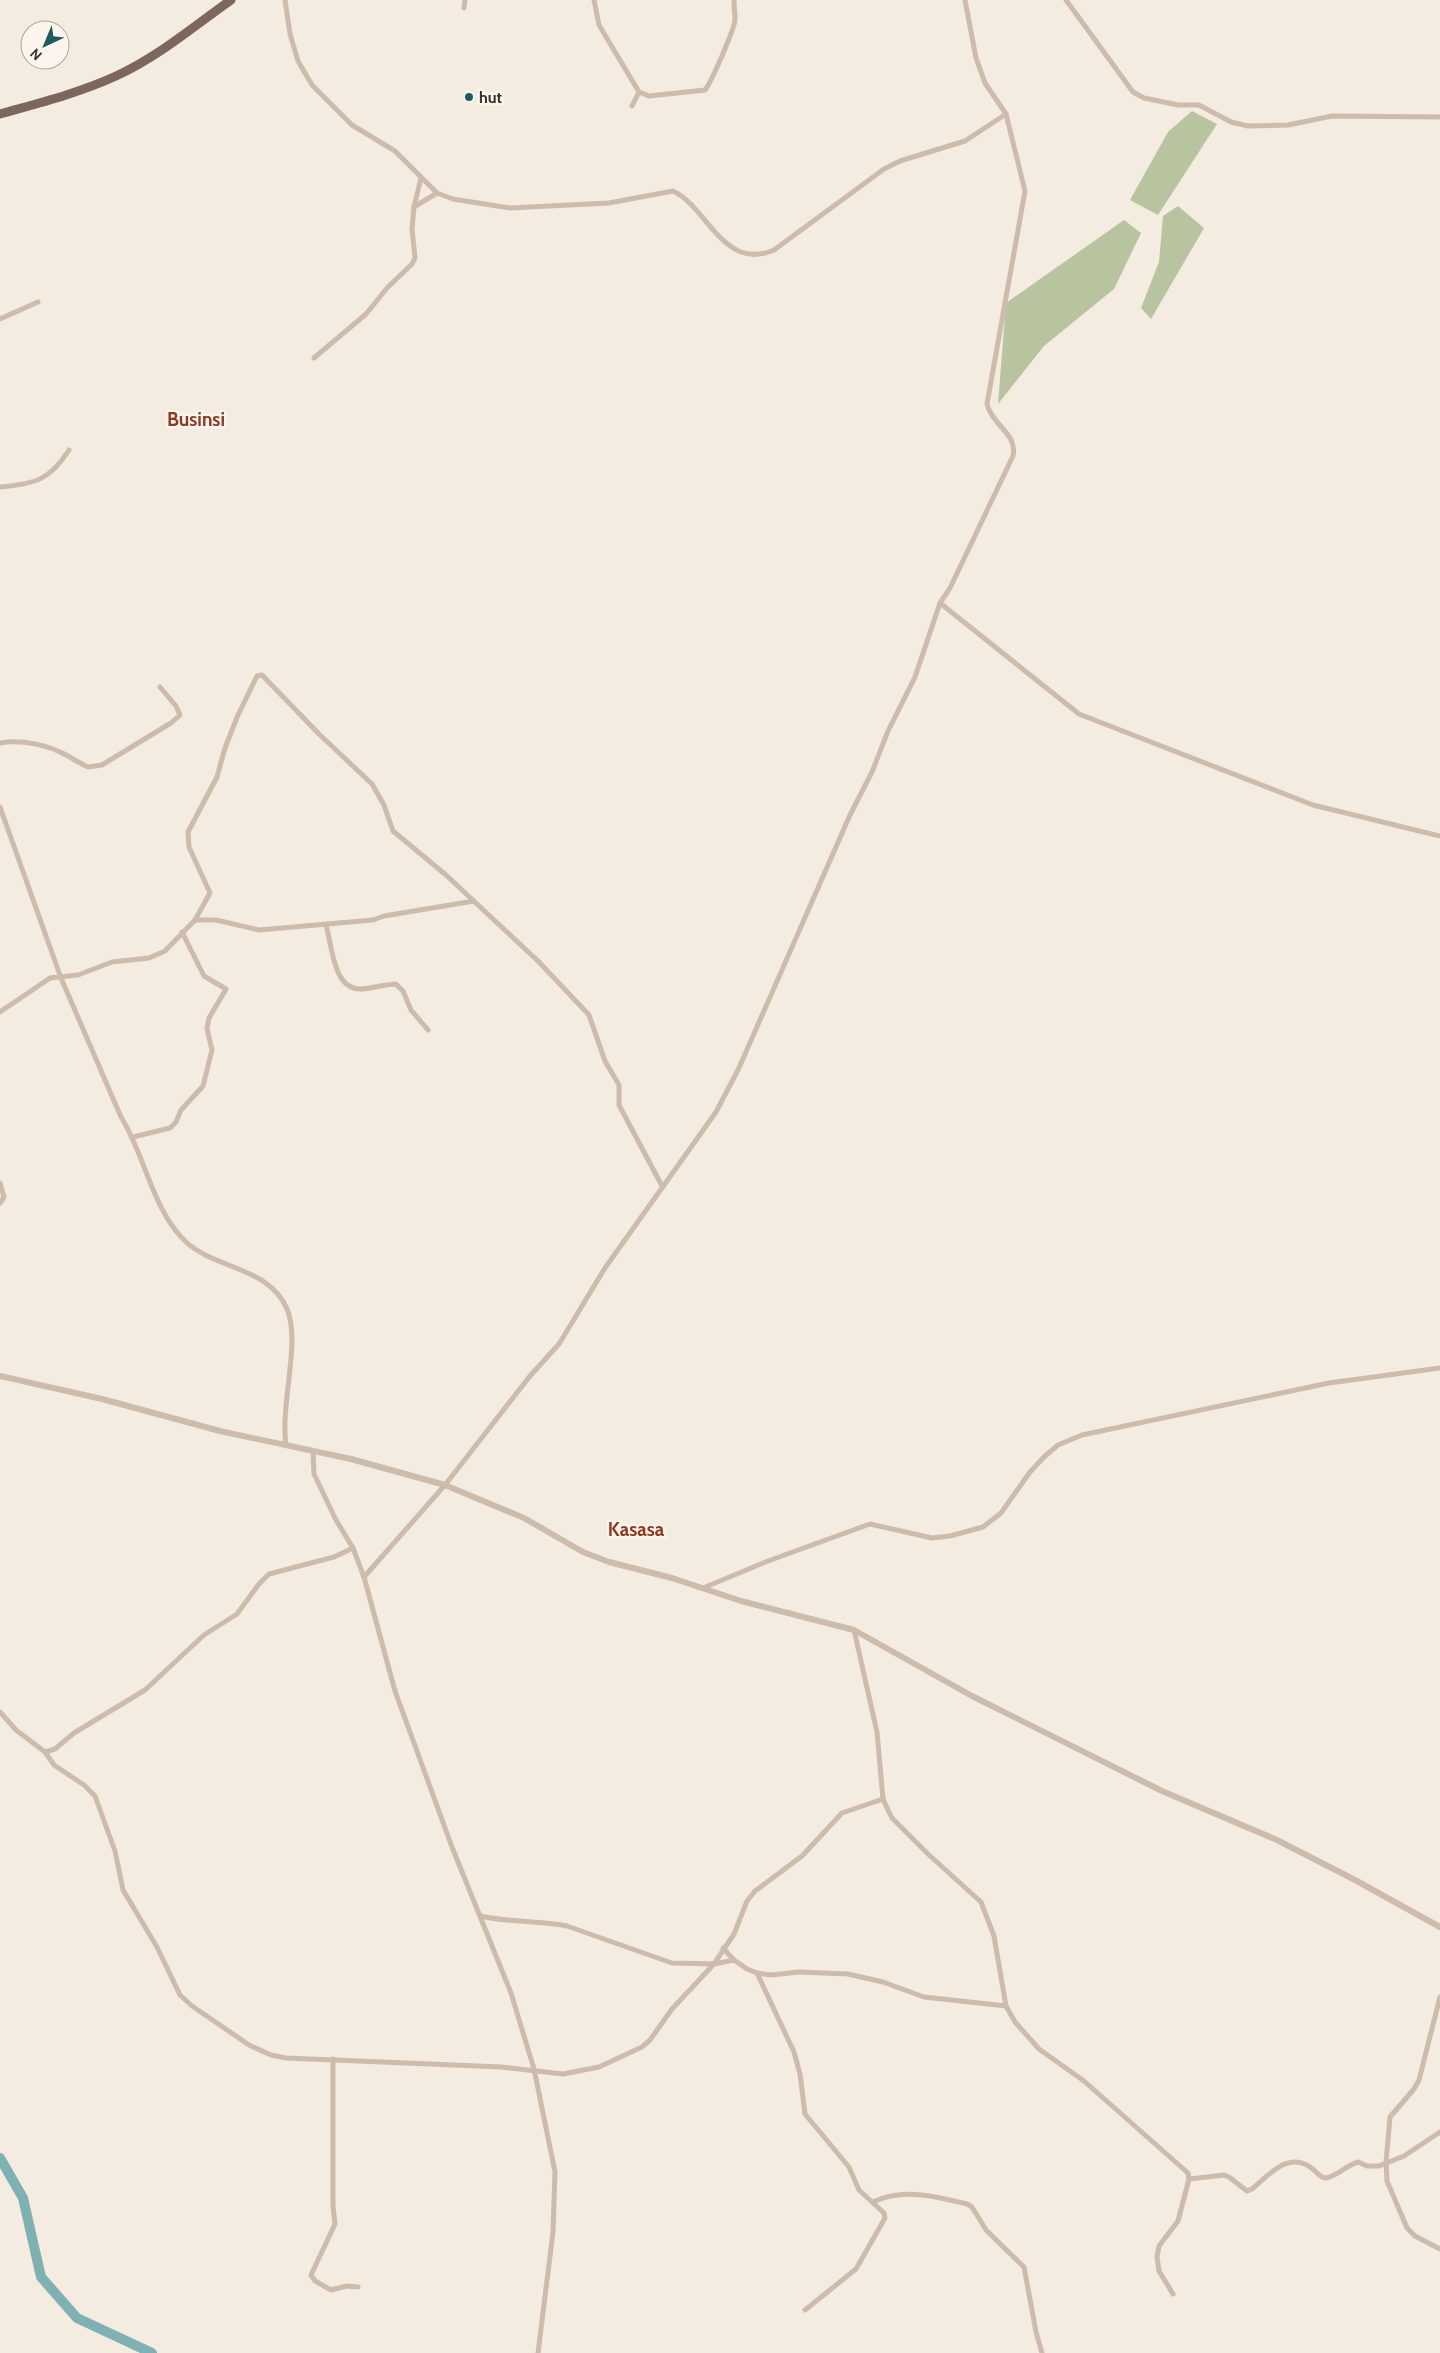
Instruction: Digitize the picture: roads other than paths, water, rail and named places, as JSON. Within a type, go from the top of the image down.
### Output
[{"type":"main road","points":[[0,114],[90,87],[118,75],[153,56],[231,0]]},
{"type":"street","points":[[285,0],[290,34],[298,61],[312,85],[352,126],[395,151],[437,193],[460,200],[510,208],[609,203],[673,192],[685,198],[724,241],[742,252],[764,255],[779,247],[884,170],[909,158],[965,141],[1006,114]]},
{"type":"street","points":[[464,8],[465,0]]},
{"type":"street","points":[[594,0],[599,25],[639,92],[649,96],[706,90],[711,83],[716,66],[733,28],[734,0]]},
{"type":"street","points":[[364,1577],[445,1485],[530,1376],[559,1344],[588,1294],[655,1200],[662,1186],[691,1151],[716,1112],[738,1070],[850,815],[872,772],[888,731],[915,677],[940,603],[950,588],[1013,456],[1012,440],[989,413],[987,404],[1014,245],[1025,200],[1023,181],[1006,114],[982,78],[976,58],[966,0]]},
{"type":"street","points":[[1066,0],[1133,92],[1144,98],[1178,105],[1199,105],[1231,122],[1248,126],[1288,125],[1332,116],[1440,117]]},
{"type":"street","points":[[632,106],[639,92]]},
{"type":"street","points":[[314,358],[366,314],[387,288],[412,264],[415,258],[412,228],[414,206],[421,178]]},
{"type":"street","points":[[414,206],[437,193]]},
{"type":"street","points":[[0,320],[38,302]]},
{"type":"street","points":[[0,487],[24,485],[52,473],[69,450]]},
{"type":"street","points":[[940,603],[1080,714],[1313,806],[1440,836]]},
{"type":"street","points":[[0,1012],[46,979],[86,972],[112,962],[156,956],[165,951],[195,920],[210,893],[189,847],[188,832],[218,777],[225,748],[238,715],[260,674],[368,780],[384,805],[393,831],[440,869],[538,961],[589,1015],[605,1061],[618,1085],[619,1105],[662,1186]]},
{"type":"street","points":[[0,743],[9,742],[41,746],[67,755],[88,767],[102,765],[180,716],[176,706],[160,687]]},
{"type":"street","points":[[0,807],[60,978],[121,1117],[133,1137],[136,1151],[166,1213],[177,1232],[192,1247],[265,1283],[278,1295],[288,1310],[292,1336],[284,1411],[286,1445]]},
{"type":"street","points":[[195,920],[221,920],[259,930],[373,920],[384,916],[474,901]]},
{"type":"street","points":[[326,925],[338,972],[346,984],[358,989],[396,984],[403,991],[411,1010],[428,1030]]},
{"type":"street","points":[[133,1137],[170,1128],[207,1079],[212,1050],[207,1029],[209,1018],[226,989],[204,976],[182,932]]},
{"type":"street","points":[[0,1003],[6,1007]]},
{"type":"street","points":[[0,1183],[4,1197],[0,1204]]},
{"type":"street","points":[[702,1588],[768,1561],[870,1524],[932,1538],[950,1536],[983,1526],[1001,1513],[1030,1472],[1058,1445],[1082,1435],[1329,1384],[1440,1368]]},
{"type":"street","points":[[0,1376],[102,1399],[220,1431],[313,1451],[445,1485],[524,1518],[583,1552],[609,1562],[672,1578],[741,1601],[854,1630],[972,1696],[1162,1791],[1277,1840],[1440,1927]]},
{"type":"street","points":[[313,1451],[312,1465],[318,1484],[352,1548],[364,1577],[394,1691],[452,1847],[511,1994],[534,2069],[555,2172],[553,2232],[538,2353]]},
{"type":"street","points":[[45,1752],[55,1749],[74,1733],[145,1690],[204,1635],[237,1614],[259,1584],[269,1574],[334,1557],[352,1548]]},
{"type":"street","points":[[854,1630],[877,1732],[884,1799],[892,1818],[981,1902],[994,1936],[1006,2006],[1015,2022],[1039,2049],[1084,2081],[1188,2173],[1189,2179],[1178,2221],[1159,2246],[1157,2258],[1159,2271],[1173,2294]]},
{"type":"street","points":[[0,1712],[16,1730],[45,1752],[54,1765],[84,1785],[95,1796],[115,1851],[125,1895],[154,1940],[177,1990],[186,2001],[238,2039],[260,2051],[286,2058],[534,2069],[550,2074],[599,2067],[642,2047],[658,2030],[672,2009],[714,1964],[734,1934],[748,1900],[755,1891],[802,1856],[842,1813],[884,1799]]},
{"type":"street","points":[[481,1916],[515,1922],[553,1923],[567,1926],[672,1964],[714,1964],[734,1960]]},
{"type":"street","points":[[723,1948],[734,1960],[757,1973],[848,1974],[883,1982],[924,1997],[1006,2006]]},
{"type":"street","points":[[757,1973],[794,2052],[800,2074],[805,2114],[849,2167],[858,2190],[873,2202],[884,2214],[885,2218],[856,2269],[805,2310]]},
{"type":"street","points":[[1440,1997],[1419,2080],[1390,2117],[1386,2162],[1387,2181],[1407,2228],[1416,2236],[1440,2250]]},
{"type":"street","points":[[333,2059],[332,2192],[335,2224],[311,2275],[315,2281],[331,2290],[347,2286],[358,2287]]},
{"type":"street","points":[[1189,2179],[1224,2175],[1247,2191],[1252,2190],[1287,2162],[1294,2161],[1307,2164],[1324,2178],[1358,2162],[1373,2167],[1404,2156],[1440,2132]]},
{"type":"street","points":[[873,2202],[887,2196],[906,2194],[931,2195],[972,2207],[986,2230],[1024,2267],[1036,2332],[1042,2353]]},
{"type":"waterway","points":[[0,2158],[23,2198],[41,2277],[77,2318],[152,2353]]},
{"type":"place","name":"hut","points":[[469,97]]},
{"type":"district","name":"Businsi","points":[[196,419]]},
{"type":"district","name":"Kasasa","points":[[636,1529]]}]
